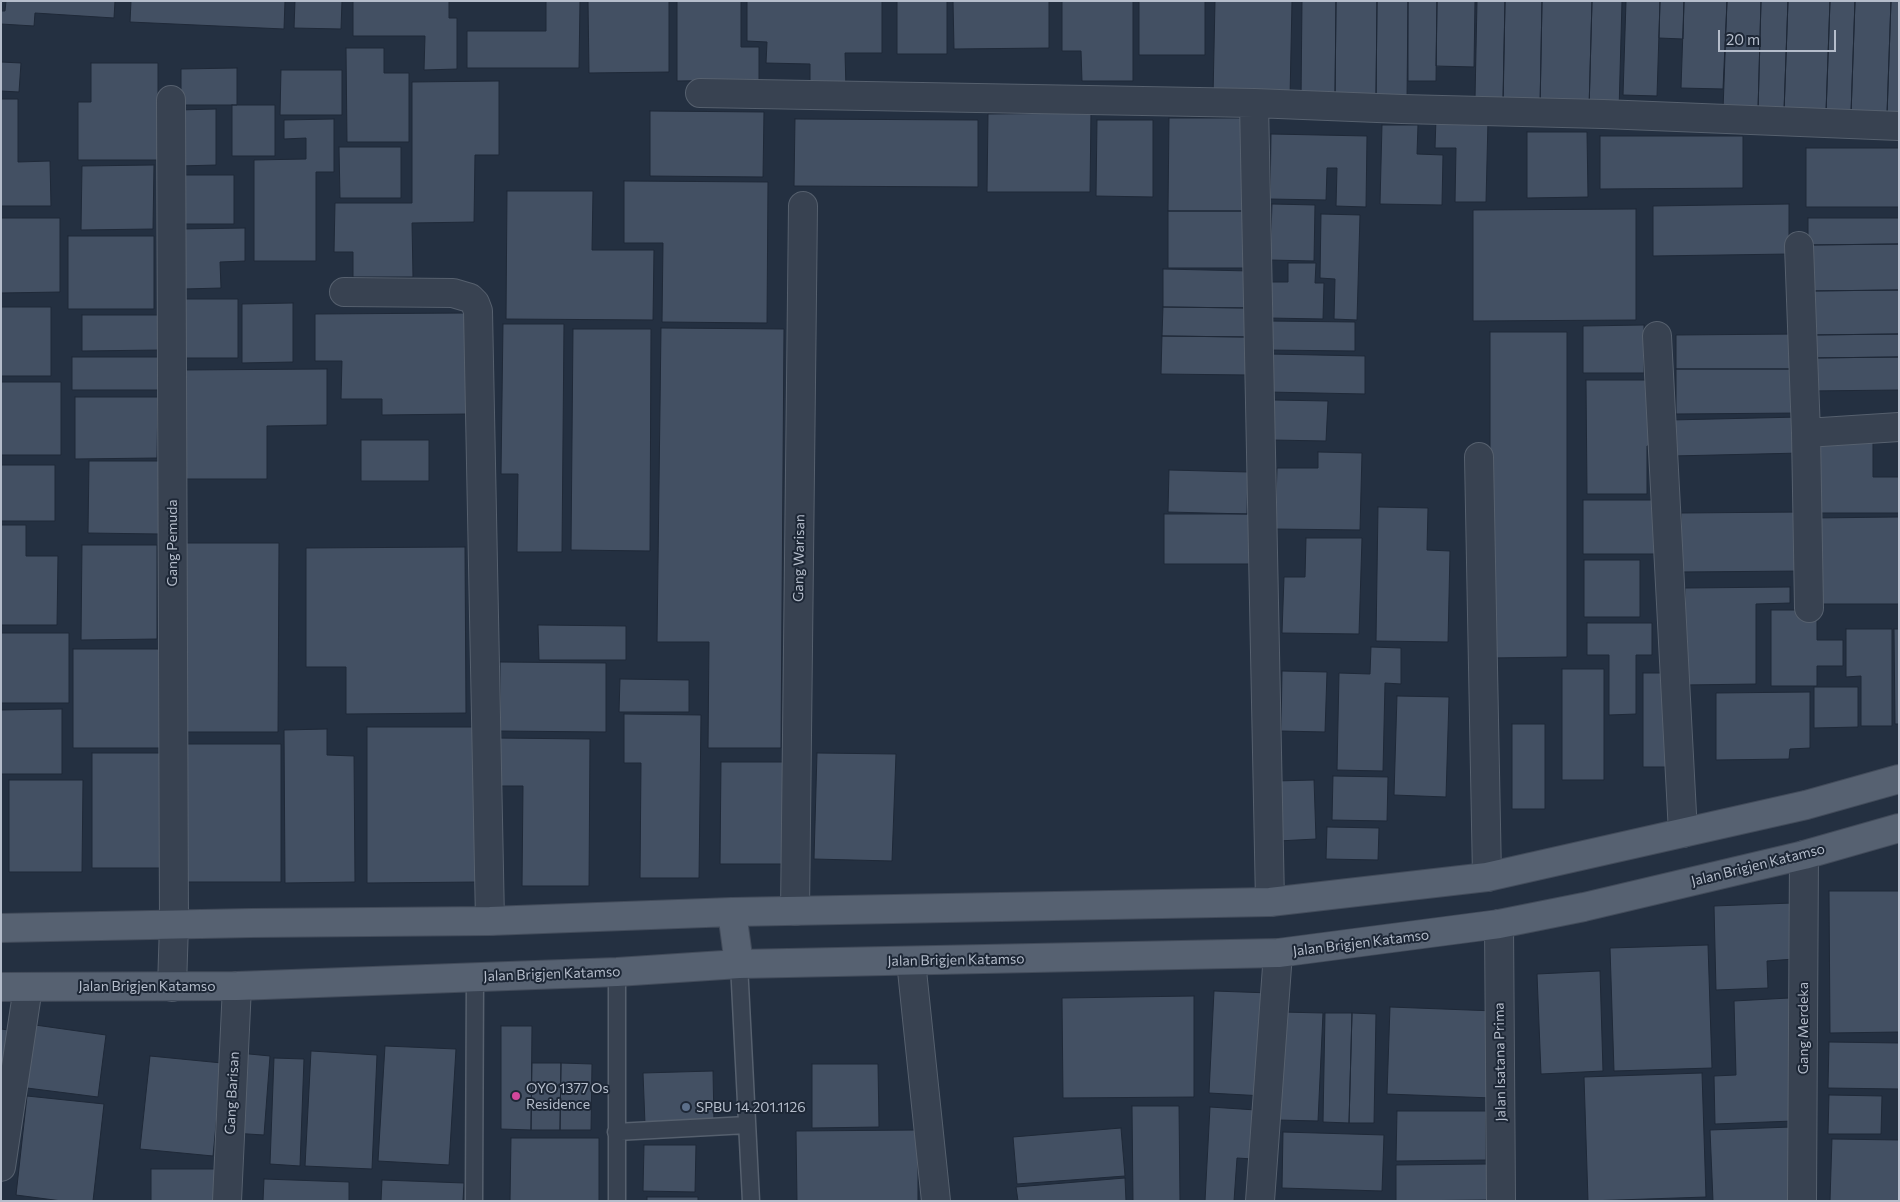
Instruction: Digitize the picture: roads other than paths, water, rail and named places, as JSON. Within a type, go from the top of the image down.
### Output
[{"type":"main road","points":[[1,928],[174,924],[490,921],[732,912],[1270,902],[1487,877],[1806,805],[1899,779]]},
{"type":"main road","name":"Jalan Brigjen Katamso","points":[[1,987],[237,986],[617,972],[739,964],[1278,953],[1499,924],[1584,907],[1804,855],[1899,828]]},
{"type":"main road","points":[[732,912],[739,964]]},
{"type":"street","points":[[700,93],[1254,103],[1899,126]]},
{"type":"street","name":"Gang Pemuda","points":[[171,100],[174,924],[172,987]]},
{"type":"street","points":[[1254,103],[1270,902]]},
{"type":"street","name":"Gang Warisan","points":[[795,911],[803,206]]},
{"type":"street","points":[[1798,246],[1806,433],[1808,608]]},
{"type":"street","points":[[344,292],[453,293],[470,298],[475,303],[478,311],[490,921]]},
{"type":"street","points":[[1657,336],[1683,833]]},
{"type":"street","points":[[1806,433],[1899,427]]},
{"type":"street","points":[[1479,457],[1487,877]]},
{"type":"street","name":"Gang Merdeka","points":[[1802,1201],[1804,855]]},
{"type":"street","name":"Jalan Isatana Prima","points":[[1499,924],[1501,1201]]},
{"type":"street","points":[[1260,1201],[1278,953]]},
{"type":"street","points":[[911,961],[936,1201]]},
{"type":"street","points":[[1,1167],[28,986]]},
{"type":"street","name":"Gang Barisan","points":[[228,1201],[237,986]]},
{"type":"lane","points":[[739,964],[751,1201]]},
{"type":"lane","points":[[617,972],[617,1201]]},
{"type":"lane","points":[[474,1201],[475,977]]},
{"type":"lane","points":[[616,1132],[747,1125]]},
{"type":"place","name":"OYO 1377 Os Residence","points":[[516,1096]]},
{"type":"place","name":"SPBU 14.201.1126","points":[[686,1107]]}]
